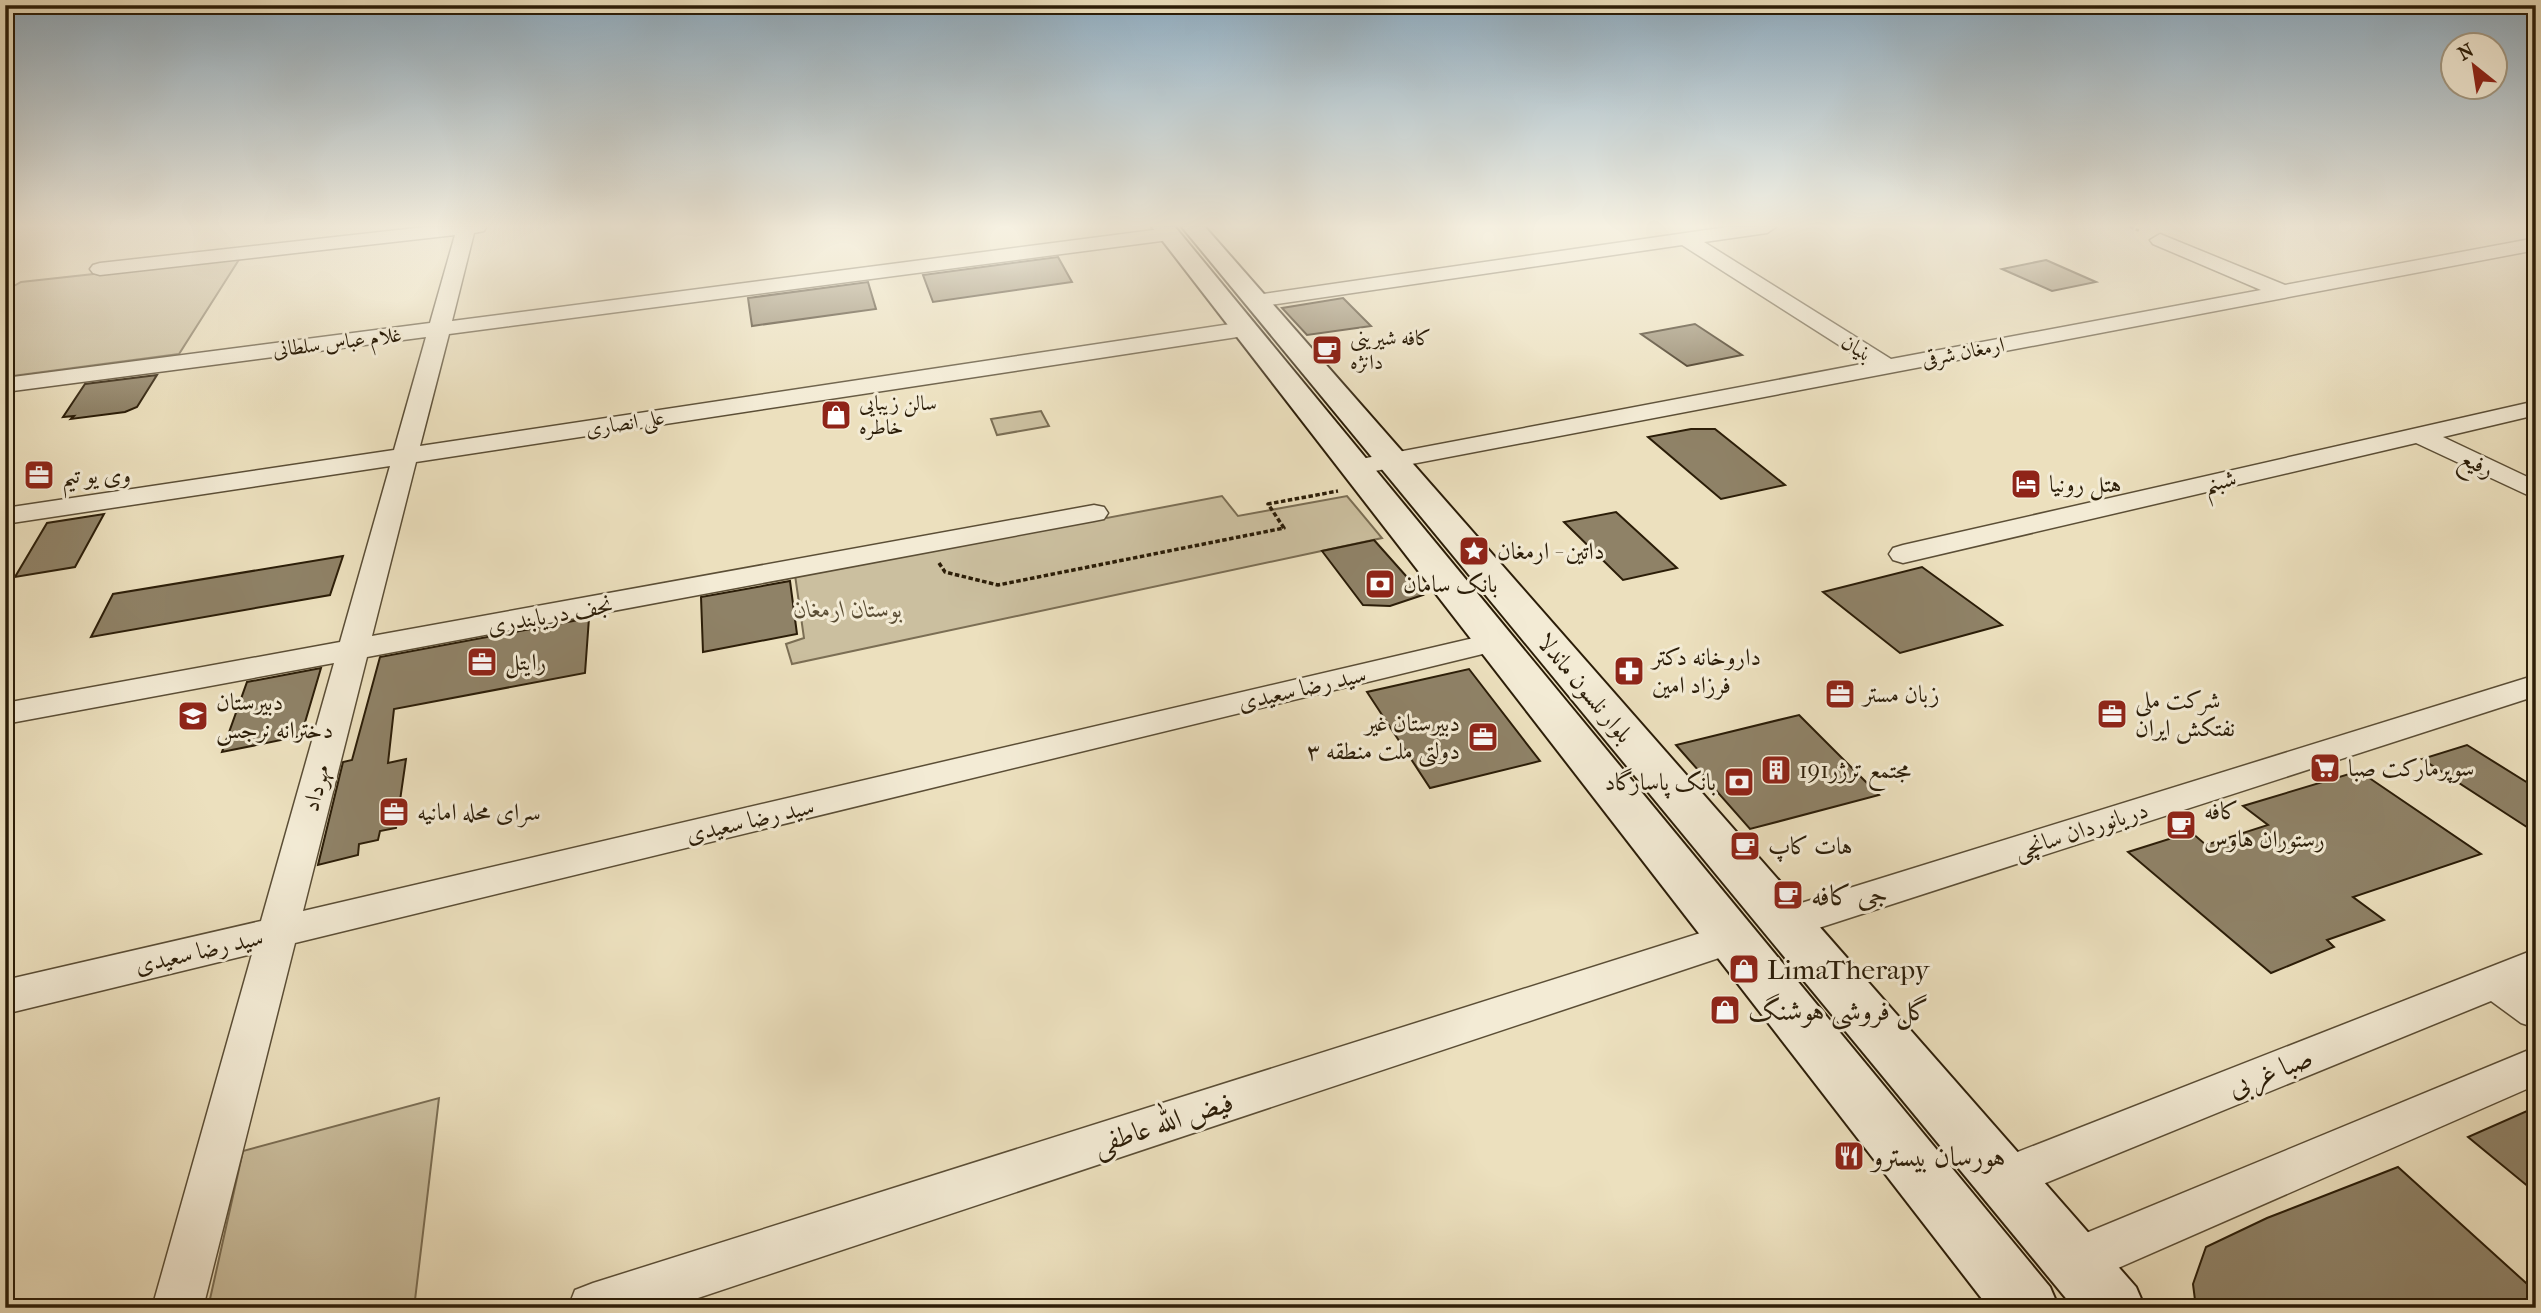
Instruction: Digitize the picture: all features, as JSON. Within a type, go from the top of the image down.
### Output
[{"type":"main road","name":"بلوار نلسون ماندلا","points":[[1227,288],[1373,463],[1786,923],[2114,1308]]},
{"type":"main road","name":"بلوار نلسون ماندلا","points":[[1373,463],[1495,642],[2028,1308]]},
{"type":"street","name":"مهرداد","points":[[177,1308],[439,329],[452,288]]},
{"type":"street","name":"غلام عباس سلطانی","points":[[5,385],[739,288]]},
{"type":"street","name":"علی انصاری","points":[[5,516],[405,456],[1403,288]]},
{"type":"street","name":"بنیان","points":[[1764,288],[1887,366]]},
{"type":"street","points":[[2275,288],[2284,292]]},
{"type":"street","name":"ارمغان شرقی","points":[[1373,463],[2304,288]]},
{"type":"street","name":"شبنم","points":[[1903,554],[2536,408]]},
{"type":"street","name":"رفیع","points":[[2419,435],[2536,491]]},
{"type":"street","name":"نجف دریابندری","points":[[5,715],[1094,513]]},
{"type":"street","name":"سید رضا سعیدی","points":[[5,997],[1495,642]]},
{"type":"street","name":"دریانوردان سانچی","points":[[1786,923],[2536,685]]},
{"type":"street","name":"فیض الله عاطفی","points":[[593,1308],[1732,938]]},
{"type":"street","name":"صبا غربی","points":[[2004,1179],[2536,965]]},
{"type":"street","points":[[2496,981],[2536,1011]]},
{"type":"street","points":[[2075,1262],[2536,1065]]},
{"type":"path","points":[[930,545],[945,572],[998,585],[1284,528],[1268,504],[1319,495]]},
{"type":"green space","points":[[10,288],[221,288],[179,354],[5,377],[5,291]]},
{"type":"green space","points":[[1041,411],[1049,426],[997,435],[991,419]]},
{"type":"green space","name":"بوستان ارمغان","points":[[1222,496],[1238,516],[1347,496],[1382,538],[792,664],[786,644],[804,638],[795,575],[1105,514],[1107,518]]},
{"type":"green space","points":[[439,1098],[415,1300],[391,1308],[208,1308],[243,1151]]},
{"type":"building","points":[[821,288],[870,288],[876,309],[752,326],[748,298]]},
{"type":"building","points":[[928,288],[1028,288],[933,302]]},
{"type":"building","points":[[1343,298],[1371,326],[1307,335],[1282,308]]},
{"type":"building","points":[[1695,324],[1742,355],[1687,366],[1641,334]]},
{"type":"building","points":[[157,375],[137,407],[125,412],[71,419],[74,416],[63,417],[85,384]]},
{"type":"building","points":[[1691,429],[1715,429],[1785,485],[1721,499],[1648,437]]},
{"type":"building","points":[[1616,512],[1677,568],[1623,580],[1564,522]]},
{"type":"building","points":[[104,514],[75,567],[15,577],[47,523]]},
{"type":"building","points":[[1374,540],[1423,595],[1390,606],[1363,605],[1322,551]]},
{"type":"building","points":[[343,556],[330,595],[91,637],[113,594]]},
{"type":"building","points":[[1922,567],[2002,625],[1900,653],[1823,592]]},
{"type":"building","points":[[790,581],[797,634],[703,652],[701,597]]},
{"type":"building","name":"رایتل","points":[[589,618],[585,673],[394,709],[388,763],[406,759],[396,828],[380,831],[378,840],[359,844],[358,855],[318,865],[343,762],[352,760],[380,657]]},
{"type":"building","points":[[321,668],[301,736],[222,752],[247,682]]},
{"type":"building","points":[[1469,669],[1540,761],[1430,788],[1367,692]]},
{"type":"building","name":"مجتمع ترژر191","points":[[1799,715],[1879,795],[1750,829],[1676,745]]},
{"type":"building","points":[[2467,745],[2536,788],[2536,833],[2422,759]]},
{"type":"building","points":[[2359,771],[2481,854],[2353,897],[2384,920],[2327,940],[2334,947],[2271,973],[2128,852],[2191,832],[2206,845],[2268,825],[2243,806]]},
{"type":"building","points":[[2536,1107],[2536,1193],[2468,1137]]},
{"type":"building","points":[[2398,1167],[2536,1292],[2536,1308],[2196,1308],[2193,1284],[2206,1247],[2267,1218]]},
{"type":"place","name":"کافه شیرینی دانژه","points":[[1327,350]]},
{"type":"place","name":"سالن زیبایی خاطره","points":[[836,415]]},
{"type":"place","name":"وی یو تیم","points":[[39,475]]},
{"type":"place","name":"هتل رونیا","points":[[2026,484]]},
{"type":"place","name":"داتین - ارمغان","points":[[1474,551]]},
{"type":"place","name":"بانک سامان","points":[[1380,584]]},
{"type":"place","name":"رایتل","points":[[482,662]]},
{"type":"place","name":"داروخانه دکتر فرزاد امین","points":[[1629,671]]},
{"type":"place","name":"زبان مستر","points":[[1840,694]]},
{"type":"place","name":"شرکت ملی نفتکش ایران","points":[[2112,714]]},
{"type":"place","name":"دبیرستان دخترانه نرجس","points":[[193,716]]},
{"type":"place","name":"دبیرستان غیر دولتی ملت منطقه ۳","points":[[1483,737]]},
{"type":"place","name":"سوپرمارکت صبا","points":[[2325,768]]},
{"type":"place","name":"مجتمع ترژر191","points":[[1776,770]]},
{"type":"place","name":"بانک پاسارگاد","points":[[1739,782]]},
{"type":"place","name":"سرای محله امانیه","points":[[394,812]]},
{"type":"place","name":"کافه رستوران هاوس","points":[[2181,825]]},
{"type":"place","name":"هات کاپ","points":[[1745,846]]},
{"type":"place","name":"جی کافه","points":[[1788,895]]},
{"type":"place","name":"LimaTherapy","points":[[1744,969]]},
{"type":"place","name":"گل فروشی هوشنگ","points":[[1725,1010]]},
{"type":"place","name":"هورسان بیسترو","points":[[1849,1156]]}]
